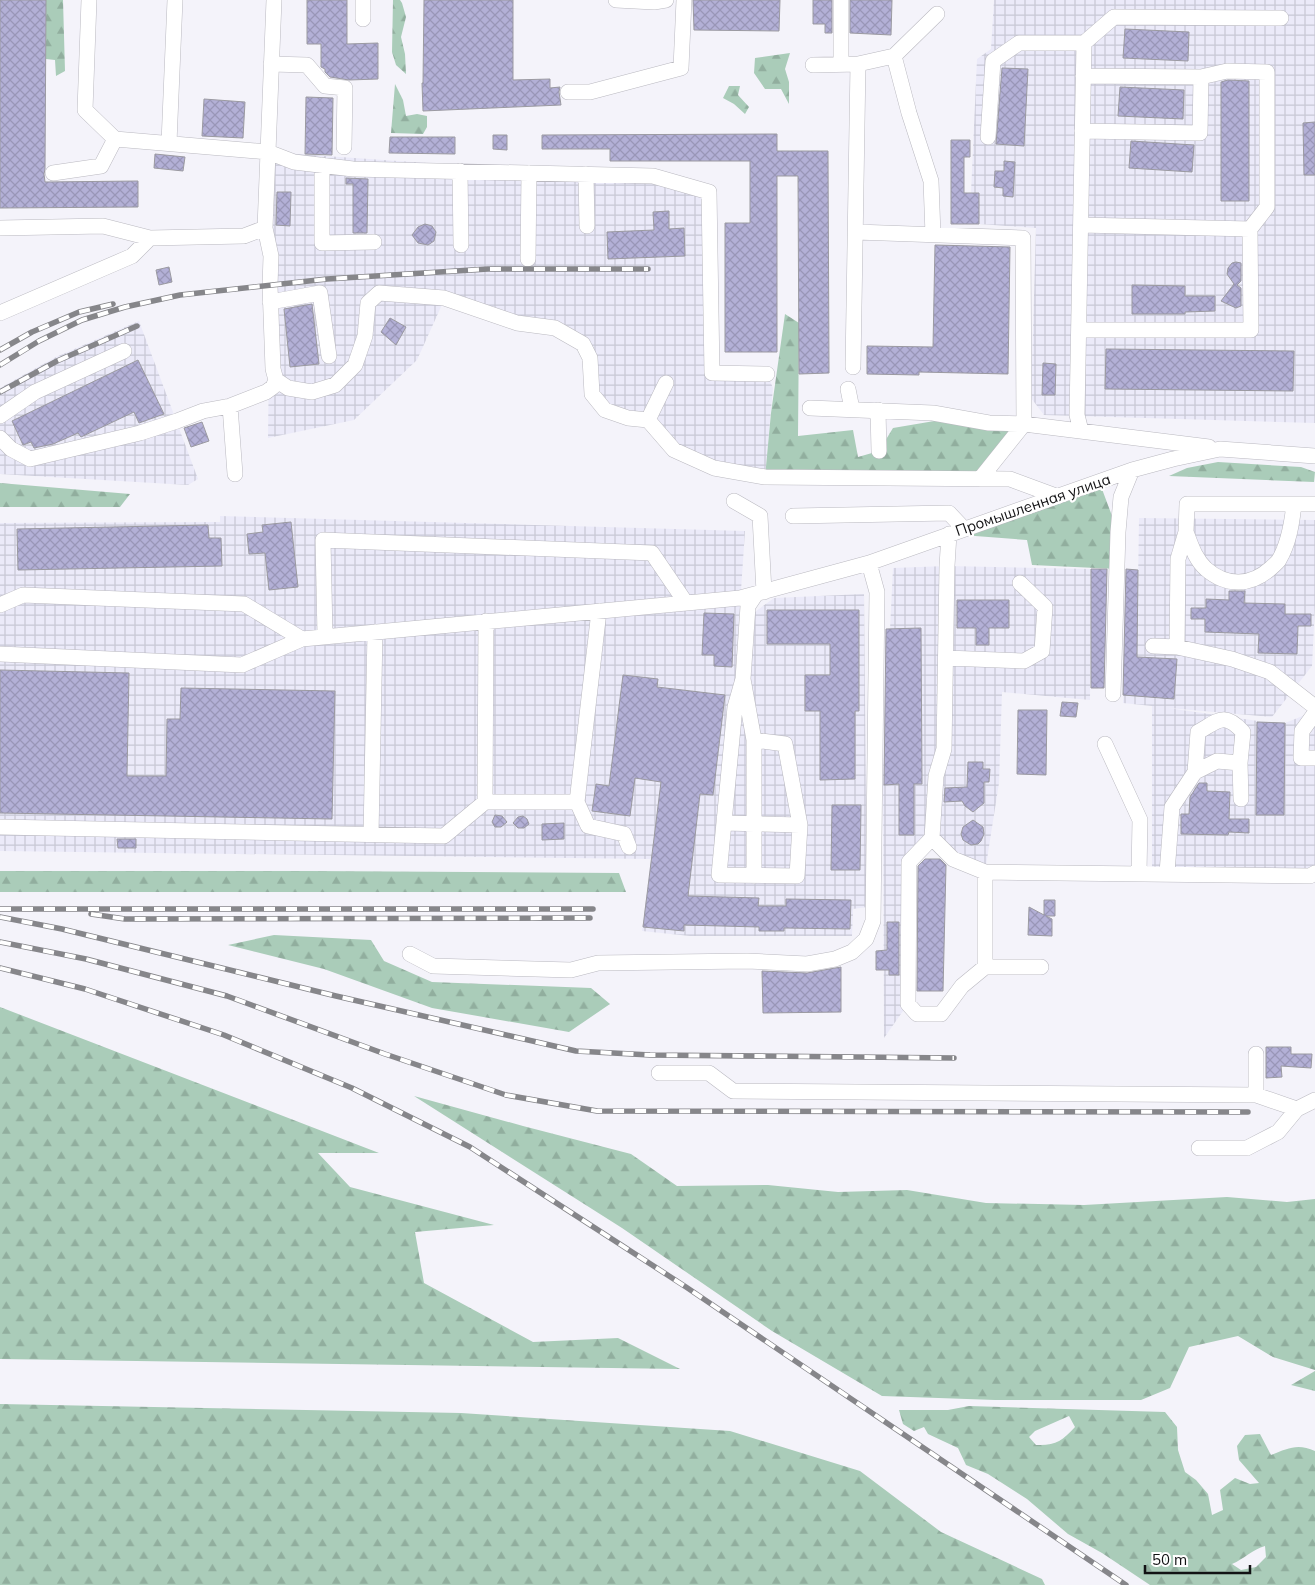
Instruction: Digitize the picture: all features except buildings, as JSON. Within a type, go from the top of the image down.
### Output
[{"type":"street","points":[[89,0],[85,110],[115,139],[268,152],[294,162],[353,169],[653,176],[709,192],[712,373],[768,374]]},
{"type":"street","points":[[169,143],[174,0]]},
{"type":"street","points":[[0,438],[11,449],[30,459],[177,422],[203,411],[230,406],[274,387],[276,380],[273,369],[270,302],[271,256],[265,228],[274,0]]},
{"type":"street","points":[[363,0],[363,19]]},
{"type":"street","points":[[616,0],[654,2],[666,0]]},
{"type":"street","points":[[568,92],[590,92],[681,68],[684,0]]},
{"type":"street","points":[[841,0],[841,64]]},
{"type":"street","points":[[814,65],[858,64],[894,56],[937,14]]},
{"type":"street","points":[[988,137],[993,61],[1019,44],[1084,43],[1114,17],[1281,18]]},
{"type":"street","points":[[1081,431],[1077,415],[1084,43]]},
{"type":"street","points":[[894,56],[909,112],[931,181],[933,235]]},
{"type":"street","points":[[272,64],[307,65],[325,86],[345,88],[344,147]]},
{"type":"street","points":[[853,367],[858,64]]},
{"type":"street","points":[[1079,330],[1251,330],[1250,229],[1267,207],[1267,72],[1227,71],[1201,77],[1083,76]]},
{"type":"street","points":[[1082,131],[1200,133],[1201,77]]},
{"type":"street","points":[[53,173],[101,166],[115,139]]},
{"type":"street","points":[[322,165],[322,243],[374,242]]},
{"type":"street","points":[[460,171],[461,245]]},
{"type":"street","points":[[528,259],[529,172]]},
{"type":"street","points":[[586,174],[587,226]]},
{"type":"street","points":[[1081,225],[1250,229]]},
{"type":"street","points":[[0,228],[103,226],[150,238],[244,236],[265,228]]},
{"type":"street","points":[[856,232],[1022,238],[1024,424],[980,479]]},
{"type":"street","points":[[0,313],[132,256],[150,238]]},
{"type":"street","points":[[276,380],[288,388],[312,392],[335,385],[356,365],[366,336],[368,303],[378,293],[444,298],[517,323],[555,328],[583,344],[590,358],[592,394],[605,410],[628,418],[648,420],[674,450],[714,468],[765,476],[1010,479],[1056,496]]},
{"type":"street","points":[[270,302],[320,294],[329,356]]},
{"type":"street","points":[[0,416],[36,392],[124,351]]},
{"type":"street","points":[[648,420],[666,382]]},
{"type":"street","points":[[848,389],[852,409]]},
{"type":"street","points":[[230,406],[235,474]]},
{"type":"street","points":[[810,408],[934,413],[989,423],[1024,424],[1220,449]]},
{"type":"street","points":[[878,410],[879,451]]},
{"type":"street","name":"Промышленная улица","points":[[0,654],[242,665],[302,638],[740,598],[869,563],[1132,470],[1173,459],[1220,449],[1315,456]]},
{"type":"street","points":[[1113,694],[1121,497],[1132,470]]},
{"type":"street","points":[[734,501],[760,516],[760,593],[748,606],[743,679],[735,707],[719,875],[797,876],[800,825],[785,744],[754,740]]},
{"type":"street","points":[[1177,647],[1178,559],[1186,532],[1187,504],[1315,504]]},
{"type":"street","points":[[1186,532],[1192,551],[1205,568],[1220,578],[1236,582],[1249,582],[1264,574],[1279,561],[1287,543],[1294,504]]},
{"type":"street","points":[[793,516],[949,513],[956,532],[947,566],[944,750],[936,776],[932,838],[909,862],[908,1004],[917,1014],[941,1014],[962,986],[985,968],[1041,967]]},
{"type":"street","points":[[325,636],[322,540],[652,553],[686,603]]},
{"type":"street","points":[[410,954],[433,966],[572,970],[608,963],[747,961],[807,964],[835,959],[852,952],[866,939],[873,921],[877,592],[869,563]]},
{"type":"street","points":[[946,658],[1024,661],[1042,651],[1045,607],[1020,583]]},
{"type":"street","points":[[0,605],[23,595],[244,604],[302,638]]},
{"type":"street","points":[[599,611],[577,802],[588,826],[624,834],[629,847]]},
{"type":"street","points":[[485,802],[486,622]]},
{"type":"street","points":[[371,835],[375,632]]},
{"type":"street","points":[[1153,646],[1177,647],[1232,659],[1270,672],[1315,707]]},
{"type":"street","points":[[743,679],[754,740],[754,876]]},
{"type":"street","points":[[1315,713],[1302,731],[1301,758],[1315,758]]},
{"type":"street","points":[[1195,772],[1198,732],[1221,719],[1233,721],[1243,732],[1240,763],[1241,799]]},
{"type":"street","points":[[1105,744],[1140,820],[1140,873]]},
{"type":"street","points":[[1167,873],[1172,806],[1195,772],[1217,761],[1240,763]]},
{"type":"street","points":[[0,827],[444,836],[485,802],[577,802]]},
{"type":"street","points":[[724,823],[800,825]]},
{"type":"street","points":[[932,838],[953,859],[985,872],[1310,876],[1315,873]]},
{"type":"street","points":[[985,872],[985,968]]},
{"type":"street","points":[[1256,1054],[1256,1095]]},
{"type":"street","points":[[659,1073],[709,1073],[733,1091],[1256,1095],[1296,1109]]},
{"type":"street","points":[[1199,1148],[1246,1148],[1278,1132],[1296,1109],[1315,1100]]},
{"type":"shaded area","points":[[994,0],[1315,0],[1315,423],[1044,415],[1031,398],[1036,228],[979,224],[979,194],[971,193],[977,59],[991,49]]},
{"type":"shaded area","points":[[268,152],[586,174],[709,192],[712,372],[767,374],[773,388],[765,477],[674,450],[648,420],[605,410],[592,394],[590,358],[574,339],[445,298],[417,360],[354,420],[268,438],[270,286]]},
{"type":"shaded area","points":[[139,321],[198,479],[188,485],[0,474],[0,388],[56,357]]},
{"type":"shaded area","points":[[220,516],[745,531],[737,650],[753,651],[755,612],[774,598],[864,594],[867,907],[853,909],[852,936],[690,936],[642,931],[651,859],[0,851],[0,523],[220,522]]},
{"type":"shaded area","points":[[1139,518],[1315,520],[1315,605],[1312,666],[1272,717],[1168,708],[1272,723],[1285,723],[1315,711],[1315,870],[1152,873],[1152,706],[1123,703],[1126,656],[1137,656]]},
{"type":"shaded area","points":[[947,566],[1091,569],[1090,700],[1002,692],[999,783],[985,872],[932,839],[903,862],[908,1004],[884,1038],[883,775],[893,568]]},
{"type":"green space","points":[[46,0],[63,0],[65,71],[56,76],[55,60],[46,59]]},
{"type":"green space","points":[[393,0],[400,0],[406,17],[401,37],[405,54],[406,74],[396,65],[392,52]]},
{"type":"green space","points":[[790,53],[785,69],[789,82],[789,104],[781,89],[765,89],[754,73],[755,58]]},
{"type":"green space","points":[[395,84],[403,100],[406,116],[417,114],[427,116],[427,127],[423,134],[391,133]]},
{"type":"green space","points":[[729,86],[740,86],[738,95],[749,107],[745,114],[734,104],[723,98]]},
{"type":"green space","points":[[785,314],[799,323],[798,436],[853,430],[858,457],[879,451],[893,428],[958,417],[1024,424],[980,479],[765,477],[771,413]]},
{"type":"green space","points":[[1218,462],[1301,467],[1315,472],[1314,482],[1169,476],[1187,468]]},
{"type":"green space","points":[[1099,481],[1118,532],[1117,569],[1032,565],[1027,540],[949,534]]},
{"type":"green space","points":[[0,483],[130,494],[120,507],[0,507]]},
{"type":"green space","points":[[0,871],[619,873],[626,892],[0,892]]},
{"type":"green space","points":[[274,935],[371,940],[384,961],[432,982],[591,988],[610,1004],[569,1032],[432,1008],[324,969],[228,945]]},
{"type":"green space","points":[[0,1007],[379,1153],[318,1153],[350,1187],[494,1225],[415,1232],[424,1283],[533,1342],[618,1338],[680,1369],[0,1359]]},
{"type":"green space","points":[[414,1096],[631,1154],[677,1186],[768,1185],[838,1192],[907,1190],[986,1203],[1084,1205],[1227,1197],[1287,1202],[1315,1199],[1315,1370],[1273,1357],[1238,1336],[1189,1347],[1170,1388],[1141,1400],[995,1400],[882,1396],[772,1331],[622,1228]]},
{"type":"green space","points":[[1315,1371],[1315,1391],[1291,1385]]},
{"type":"green space","points":[[0,1404],[461,1413],[730,1431],[860,1471],[941,1532],[1042,1579],[1045,1585],[0,1585]]},
{"type":"green space","points":[[969,1406],[1165,1412],[1177,1427],[1178,1450],[1185,1472],[1196,1480],[1208,1494],[1212,1515],[1223,1510],[1220,1490],[1235,1478],[1250,1484],[1259,1483],[1239,1460],[1237,1446],[1245,1435],[1260,1434],[1271,1455],[1298,1447],[1315,1451],[1315,1585],[1150,1585],[1102,1553],[1068,1534],[1027,1499],[988,1474],[966,1465],[958,1448],[928,1434],[924,1427],[914,1431],[903,1424],[899,1410],[948,1410]],"holes":[[[1069,1416],[1075,1427],[1058,1442],[1048,1445],[1036,1445],[1029,1437],[1035,1431]],[[1265,1546],[1266,1557],[1256,1567],[1241,1570],[1232,1564],[1256,1549]]]},
{"type":"railway","points":[[0,365],[39,341],[82,320],[125,307],[180,295],[327,279],[488,269],[648,269]]},
{"type":"railway","points":[[0,350],[32,332],[79,312],[113,304]]},
{"type":"railway","points":[[0,392],[57,361],[137,326]]},
{"type":"railway","points":[[0,909],[593,909]]},
{"type":"railway","points":[[91,914],[125,919],[590,918]]},
{"type":"railway","points":[[0,917],[62,929],[336,996],[576,1051],[650,1055],[954,1058]]},
{"type":"railway","points":[[0,942],[86,959],[227,996],[385,1054],[506,1095],[597,1111],[1248,1112]]},
{"type":"railway","points":[[0,968],[85,989],[224,1035],[352,1088],[470,1147],[686,1287],[1126,1585]]}]
